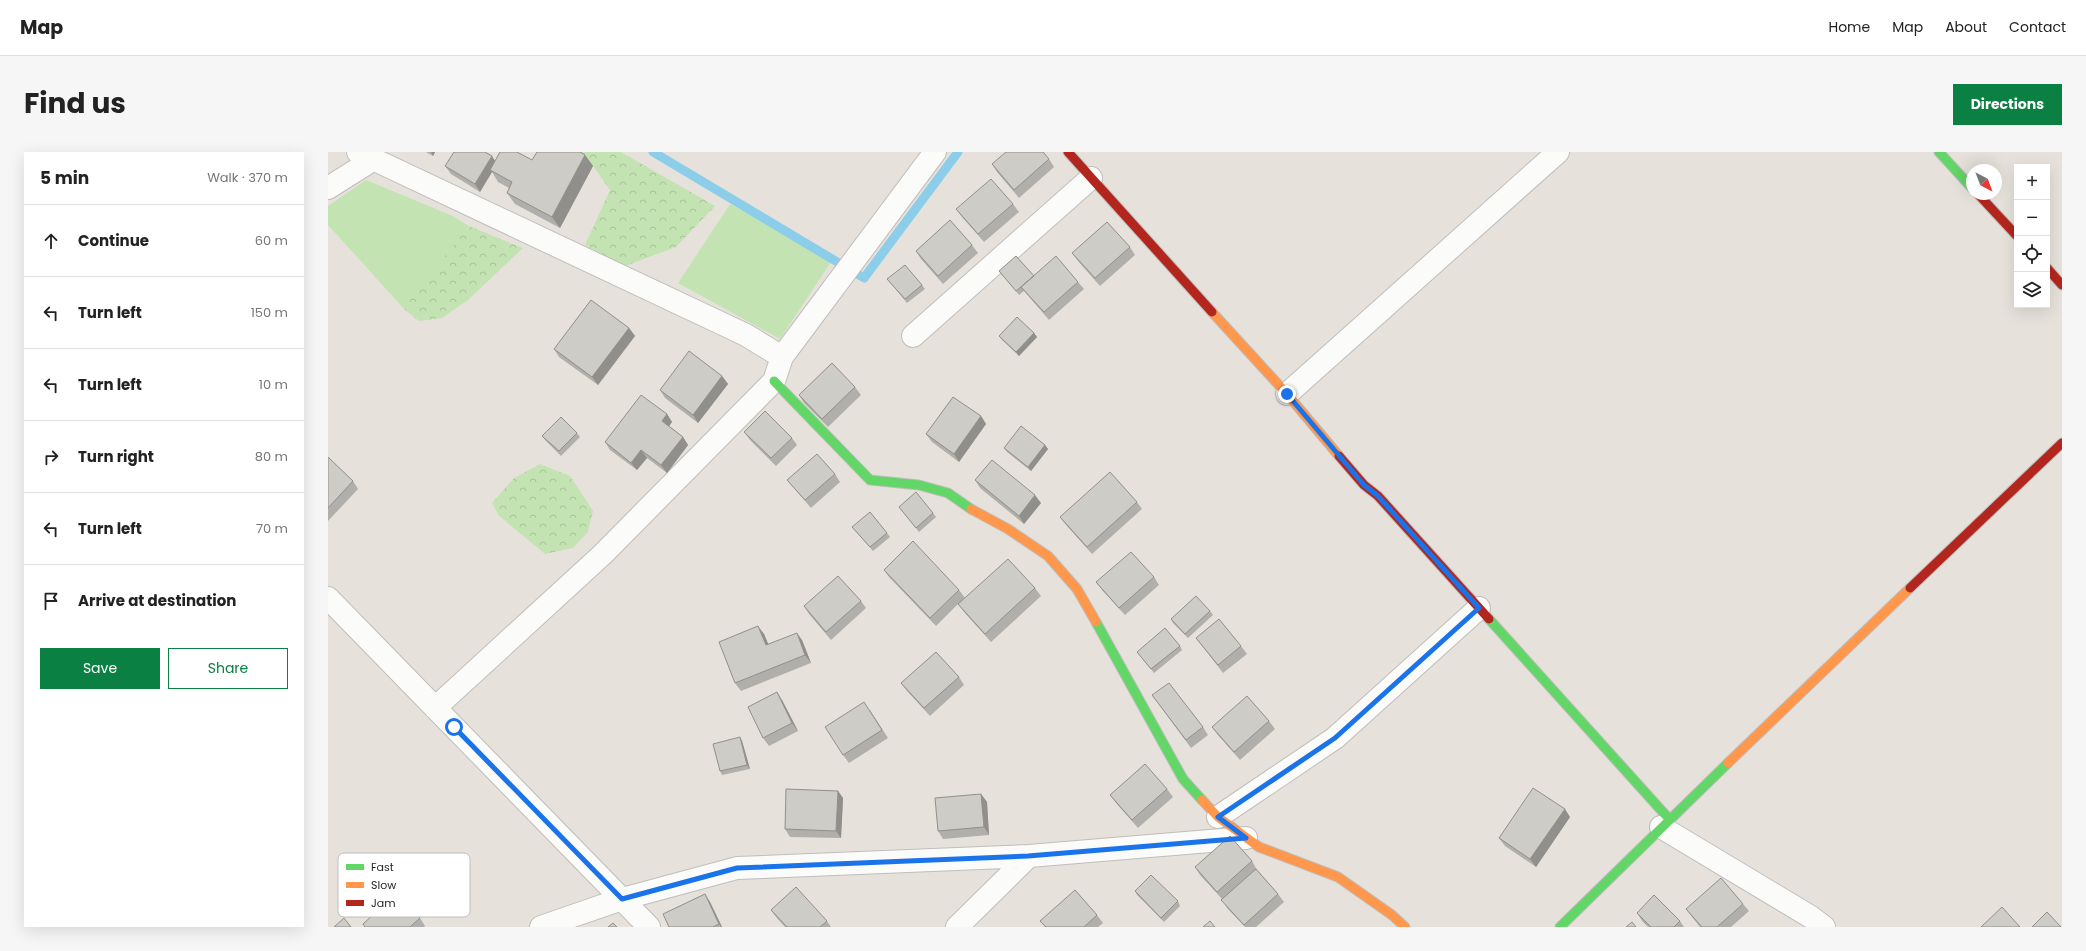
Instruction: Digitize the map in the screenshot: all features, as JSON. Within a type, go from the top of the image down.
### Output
[{"type":"street","points":[[436,708],[603,554],[774,381],[782,358],[935,152]]},
{"type":"street","points":[[1068,152],[1287,394],[1364,485],[1378,496],[1479,608],[1666,824],[1824,927]]},
{"type":"street","points":[[1287,394],[1558,152]]},
{"type":"street","points":[[1939,152],[1966,181]]},
{"type":"street","points":[[328,188],[366,156],[746,335],[782,358]]},
{"type":"street","points":[[913,336],[1091,178]]},
{"type":"street","points":[[1984,200],[2014,233]]},
{"type":"street","points":[[2050,271],[2062,284]]},
{"type":"street","points":[[774,381],[835,446],[870,480],[919,485],[948,492],[977,513],[1008,529],[1048,556],[1077,588],[1183,779],[1218,817],[1259,847],[1338,877],[1392,915],[1406,927]]},
{"type":"street","points":[[1560,927],[2062,444]]},
{"type":"street","points":[[328,598],[649,927]]},
{"type":"street","points":[[1218,817],[1335,738],[1479,608]]},
{"type":"street","points":[[541,927],[622,899],[737,868],[1028,856],[1246,838]]},
{"type":"street","points":[[957,927],[1028,856]]},
{"type":"green space","points":[[564,152],[621,152],[715,206],[676,247],[625,266],[585,245],[610,190],[593,166]]},
{"type":"green space","points":[[366,180],[453,216],[469,226],[405,310],[328,225],[328,206]]},
{"type":"green space","points":[[730,204],[833,259],[780,339],[678,283]]},
{"type":"green space","points":[[469,226],[523,248],[468,300],[442,318],[419,321],[405,310],[409,301]]},
{"type":"green space","points":[[540,464],[570,476],[593,511],[588,532],[573,548],[545,554],[499,516],[492,503],[514,478]]},
{"type":"building","points":[[454,152],[485,152],[492,156],[475,184],[445,166]]},
{"type":"building","points":[[500,152],[517,152],[532,160],[537,152],[580,152],[585,155],[552,217],[507,193],[512,182],[490,170]]},
{"type":"building","points":[[1006,152],[1043,152],[1049,159],[1014,190],[992,164]]},
{"type":"building","points":[[991,179],[1013,204],[978,234],[956,209]]},
{"type":"building","points":[[950,220],[972,245],[938,276],[916,251]]},
{"type":"building","points":[[1107,222],[1130,247],[1095,278],[1072,253]]},
{"type":"building","points":[[1016,256],[1034,276],[1016,291],[999,271]]},
{"type":"building","points":[[1056,256],[1078,282],[1044,312],[1021,287]]},
{"type":"building","points":[[905,265],[922,285],[905,299],[887,279]]},
{"type":"building","points":[[591,300],[629,328],[592,377],[554,349]]},
{"type":"building","points":[[1017,317],[1034,333],[1016,352],[999,336]]},
{"type":"building","points":[[689,351],[722,376],[693,415],[660,390]]},
{"type":"building","points":[[832,363],[855,387],[822,419],[799,395]]},
{"type":"building","points":[[641,395],[667,414],[662,421],[683,437],[661,465],[641,450],[631,463],[605,442]]},
{"type":"building","points":[[953,397],[981,416],[954,454],[926,434]]},
{"type":"building","points":[[765,411],[792,438],[771,458],[744,432]]},
{"type":"building","points":[[561,417],[577,433],[559,451],[542,436]]},
{"type":"building","points":[[1021,426],[1045,445],[1028,467],[1004,448]]},
{"type":"building","points":[[817,454],[835,474],[805,500],[787,480]]},
{"type":"building","points":[[328,457],[353,481],[328,508]]},
{"type":"building","points":[[992,460],[1035,495],[1019,516],[975,480]]},
{"type":"building","points":[[1110,472],[1137,502],[1087,547],[1060,517]]},
{"type":"building","points":[[916,492],[933,513],[916,528],[899,507]]},
{"type":"building","points":[[870,512],[887,533],[870,547],[852,527]]},
{"type":"building","points":[[913,541],[959,590],[930,618],[884,570]]},
{"type":"building","points":[[1131,552],[1154,577],[1119,608],[1096,582]]},
{"type":"building","points":[[1008,559],[1035,588],[985,634],[958,604]]},
{"type":"building","points":[[838,576],[861,601],[826,632],[804,606]]},
{"type":"building","points":[[1196,596],[1210,611],[1185,634],[1171,619]]},
{"type":"building","points":[[1219,619],[1241,646],[1218,665],[1196,638]]},
{"type":"building","points":[[758,626],[766,645],[797,633],[805,655],[735,683],[719,642]]},
{"type":"building","points":[[1165,628],[1180,646],[1151,669],[1137,652]]},
{"type":"building","points":[[936,652],[959,677],[924,708],[901,683]]},
{"type":"building","points":[[1169,683],[1203,727],[1186,740],[1152,695]]},
{"type":"building","points":[[777,692],[792,723],[763,738],[748,707]]},
{"type":"building","points":[[1247,696],[1269,721],[1234,752],[1212,727]]},
{"type":"building","points":[[864,702],[882,730],[843,755],[825,727]]},
{"type":"building","points":[[740,737],[747,765],[720,771],[713,744]]},
{"type":"building","points":[[1145,764],[1167,789],[1132,820],[1110,795]]},
{"type":"building","points":[[1533,788],[1565,809],[1530,859],[1499,838]]},
{"type":"building","points":[[786,789],[838,791],[836,831],[785,829]]},
{"type":"building","points":[[981,794],[984,827],[938,831],[935,798]]},
{"type":"building","points":[[1230,836],[1252,861],[1217,892],[1195,867]]},
{"type":"building","points":[[1256,869],[1278,894],[1244,925],[1221,900]]},
{"type":"building","points":[[1151,875],[1178,901],[1161,918],[1135,891]]},
{"type":"building","points":[[1721,878],[1743,904],[1717,927],[1702,927],[1686,909]]},
{"type":"building","points":[[796,887],[827,921],[820,927],[787,927],[771,910]]},
{"type":"building","points":[[1075,890],[1097,915],[1084,927],[1046,927],[1040,921]]},
{"type":"building","points":[[705,894],[719,924],[713,927],[669,927],[663,914]]},
{"type":"building","points":[[1654,895],[1680,921],[1674,927],[1651,927],[1637,913]]},
{"type":"building","points":[[2002,907],[2020,927],[1981,927]]},
{"type":"building","points":[[2047,912],[2061,927],[2032,927]]},
{"type":"building","points":[[371,917],[420,918],[410,927],[365,927],[363,924]]},
{"type":"building","points":[[344,918],[351,927],[334,927]]},
{"type":"building","points":[[1210,921],[1215,927],[1203,927]]},
{"type":"building","points":[[1632,922],[1636,927],[1626,927]]},
{"type":"building","points":[[613,923],[617,927],[608,927]]},
{"type":"waterway","points":[[653,152],[864,278],[958,152]]},
{"type":"traffic: fast","points":[[1939,152],[1966,181]]},
{"type":"traffic: fast","points":[[774,381],[870,480],[919,485],[948,493],[971,509]]},
{"type":"traffic: fast","points":[[1489,619],[1670,820]]},
{"type":"traffic: fast","points":[[1096,622],[1183,779],[1202,800]]},
{"type":"traffic: fast","points":[[1560,927],[1728,763]]},
{"type":"traffic: slow","points":[[1212,312],[1287,394],[1339,456]]},
{"type":"traffic: slow","points":[[971,509],[1008,529],[1048,556],[1077,589],[1096,622]]},
{"type":"traffic: slow","points":[[1728,763],[1910,588]]},
{"type":"traffic: slow","points":[[1202,800],[1218,817],[1259,847],[1338,877],[1392,915],[1405,927]]},
{"type":"traffic: jam","points":[[1068,152],[1212,312]]},
{"type":"traffic: jam","points":[[1984,200],[2014,233]]},
{"type":"traffic: jam","points":[[2050,271],[2062,285]]},
{"type":"traffic: jam","points":[[1910,588],[2062,443]]},
{"type":"traffic: jam","points":[[1339,456],[1364,485],[1378,496],[1489,619]]},
{"type":"route","points":[[454,727],[622,899],[737,868],[1028,856],[1246,838],[1218,817],[1335,738],[1479,608],[1378,496],[1364,485],[1287,394]]}]
